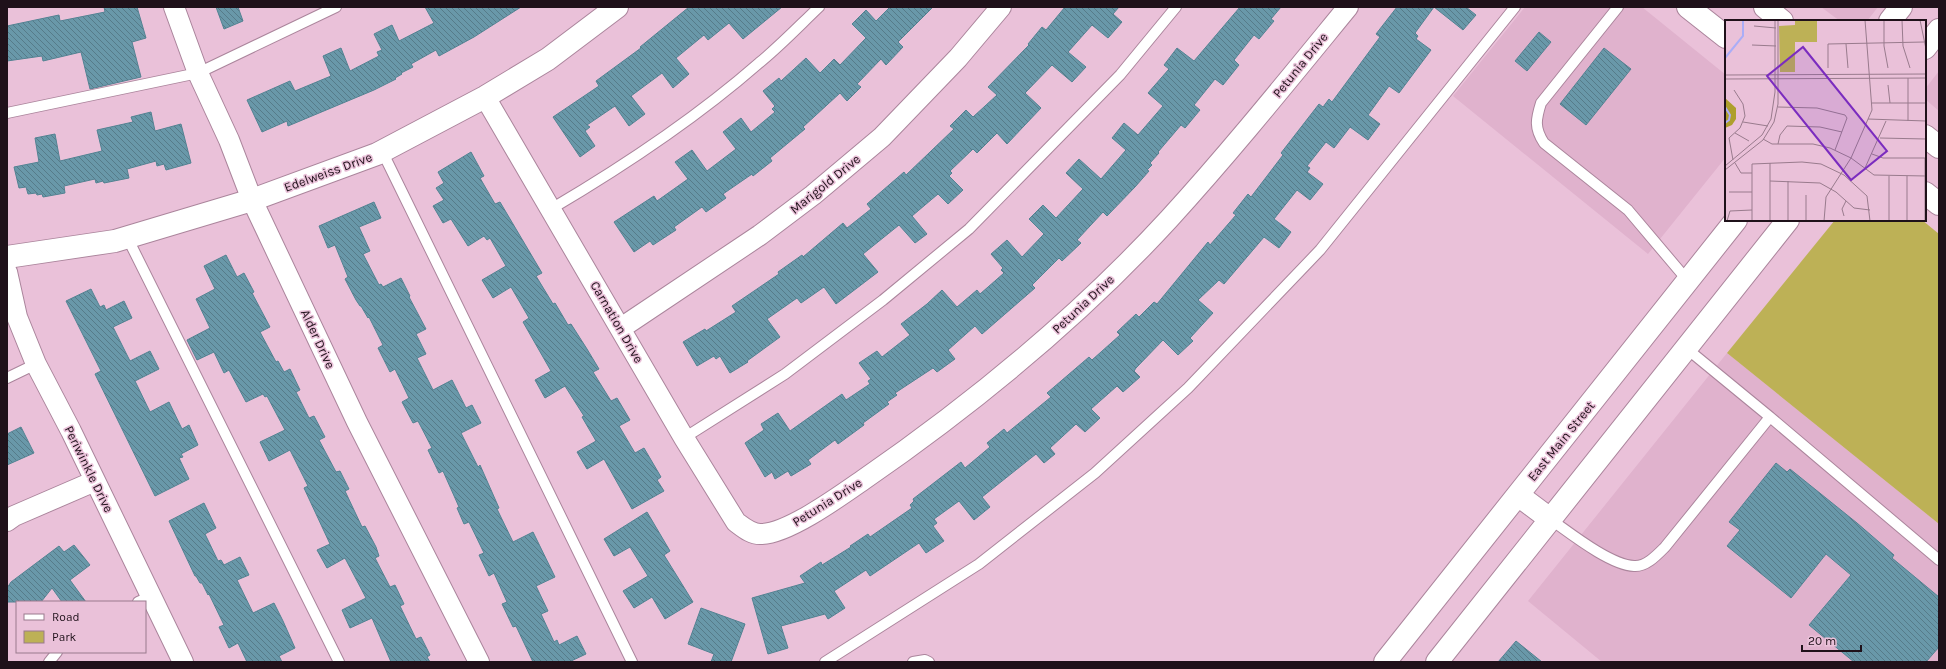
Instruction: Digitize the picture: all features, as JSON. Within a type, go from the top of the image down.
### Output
[{"type":"main road","name":"Edelweiss Drive","points":[[7,258],[115,241],[252,200],[382,151],[485,97],[548,59],[617,7]]},
{"type":"main road","points":[[1688,7],[1725,36]]},
{"type":"main road","points":[[1765,7],[1781,20]]},
{"type":"main road","points":[[1891,20],[1901,7]]},
{"type":"main road","points":[[1926,47],[1939,30]]},
{"type":"main road","points":[[1926,137],[1939,147]]},
{"type":"main road","points":[[1926,194],[1939,204]]},
{"type":"main road","name":"East Main Street","points":[[1385,662],[1735,221]]},
{"type":"main road","points":[[1437,662],[1787,221]]},
{"type":"main road","points":[[1518,495],[1550,519]]},
{"type":"street","name":"Alder Drive","points":[[174,7],[198,73],[228,140],[252,200],[357,422],[479,662]]},
{"type":"street","name":"Marigold Drive","points":[[621,328],[760,236],[813,195],[876,142],[958,58],[1001,7]]},
{"type":"street","name":"Petunia Drive","points":[[761,534],[782,530],[829,503],[872,474],[952,415],[1045,340],[1124,266],[1168,220],[1230,151],[1348,7]]},
{"type":"street","name":"Carnation Drive","points":[[485,97],[684,438],[736,522],[747,531],[761,534]]},
{"type":"street","name":"Periwinkle Drive","points":[[7,272],[17,317],[36,364],[72,431],[95,481],[144,599]]},
{"type":"street","points":[[7,521],[14,516],[95,481]]},
{"type":"street","name":"Periwinkle Drive","points":[[146,602],[183,662]]},
{"type":"lane","points":[[7,113],[198,73],[336,7]]},
{"type":"lane","points":[[551,209],[594,184],[680,126],[759,63],[819,7]]},
{"type":"lane","points":[[684,438],[785,374],[883,300],[969,229],[1120,75],[1176,7]]},
{"type":"lane","points":[[825,662],[979,564],[1095,472],[1188,388],[1320,250],[1515,7]]},
{"type":"lane","points":[[1618,7],[1541,103],[1535,120],[1538,134],[1544,143],[1628,210],[1688,281]]},
{"type":"lane","points":[[382,151],[632,662]]},
{"type":"lane","points":[[126,237],[339,662]]},
{"type":"lane","points":[[1686,348],[1939,560]]},
{"type":"lane","points":[[7,378],[36,364]]},
{"type":"lane","points":[[1550,519],[1585,544],[1616,561],[1635,566],[1652,560],[1665,548],[1770,417]]},
{"type":"lane","points":[[49,662],[57,653]]},
{"type":"lane","points":[[914,662],[925,660],[929,662]]},
{"type":"shaded area","points":[[1525,7],[1642,7],[1725,74],[1725,158],[1648,254],[1453,96]]},
{"type":"shaded area","points":[[1821,7],[1878,7],[1868,20],[1839,20]]},
{"type":"shaded area","points":[[1939,71],[1939,111],[1926,100],[1926,88]]},
{"type":"shaded area","points":[[1727,353],[1939,524],[1939,662],[1602,662],[1528,601]]},
{"type":"green space","points":[[1834,221],[1923,221],[1939,234],[1939,524],[1727,353]]},
{"type":"building","points":[[104,7],[137,7],[146,38],[132,42],[141,77],[90,89],[81,52],[43,61],[42,56],[7,61],[7,26],[59,15],[60,21],[105,12]]},
{"type":"building","points":[[216,7],[238,7],[243,21],[224,29]]},
{"type":"building","points":[[425,7],[521,7],[474,37],[439,56],[436,50],[411,64],[413,67],[401,73],[402,74],[395,78],[396,79],[374,90],[288,126],[287,121],[262,132],[247,100],[290,81],[295,91],[331,76],[323,56],[341,48],[350,71],[379,56],[377,52],[382,50],[374,34],[392,25],[399,41],[434,23]]},
{"type":"building","points":[[689,7],[782,7],[743,39],[729,23],[708,40],[704,35],[676,58],[689,74],[673,88],[662,73],[631,96],[645,114],[629,126],[615,106],[587,125],[590,127],[585,131],[595,146],[580,157],[553,117],[599,86],[596,81],[641,48],[640,47]]},
{"type":"building","points":[[890,7],[933,7],[898,42],[903,47],[886,65],[881,59],[857,84],[861,87],[847,101],[840,93],[803,127],[805,129],[770,158],[772,161],[753,176],[752,174],[723,194],[726,198],[706,212],[702,207],[674,227],[676,230],[653,245],[650,241],[634,252],[614,222],[654,196],[657,201],[688,179],[675,162],[692,150],[707,171],[736,149],[723,132],[741,118],[751,132],[775,112],[772,109],[775,106],[763,91],[779,78],[781,81],[806,58],[820,73],[834,59],[840,65],[866,38],[852,24],[866,10],[876,21]]},
{"type":"building","points":[[1065,7],[1119,7],[1113,14],[1122,22],[1108,38],[1092,25],[1068,52],[1086,67],[1072,82],[1052,65],[1025,93],[1041,108],[1007,144],[997,133],[977,153],[973,149],[950,171],[952,173],[949,176],[963,190],[948,204],[938,194],[912,216],[927,234],[915,243],[899,225],[863,254],[878,272],[836,304],[824,287],[801,303],[797,298],[767,319],[780,337],[747,361],[748,362],[730,373],[720,356],[716,359],[714,356],[697,366],[683,342],[705,329],[706,331],[736,312],[732,306],[779,274],[778,272],[802,255],[803,257],[843,223],[847,228],[871,209],[867,204],[904,172],[906,175],[954,129],[950,126],[966,110],[973,117],[997,95],[988,87],[1029,45],[1028,44],[1042,27],[1046,30]]},
{"type":"building","points":[[1240,7],[1281,7],[1271,19],[1274,21],[1259,39],[1254,35],[1234,60],[1239,65],[1223,85],[1215,79],[1194,105],[1200,110],[1185,128],[1181,125],[1158,152],[1159,153],[1150,163],[1152,165],[1147,170],[1149,171],[1135,187],[1107,216],[1103,212],[1077,240],[1081,243],[1062,261],[1059,258],[1032,285],[1035,288],[982,334],[975,326],[948,350],[955,359],[937,372],[933,368],[895,393],[897,395],[887,402],[889,404],[863,423],[864,425],[838,444],[835,440],[808,460],[811,464],[791,476],[788,471],[775,479],[772,472],[765,477],[745,443],[764,430],[761,424],[778,413],[790,431],[842,394],[846,400],[870,384],[868,381],[871,379],[859,363],[877,351],[882,357],[910,335],[901,324],[927,304],[942,290],[957,307],[977,290],[980,294],[1004,273],[1001,270],[1003,268],[991,254],[1007,240],[1022,257],[1044,234],[1029,219],[1043,205],[1056,218],[1083,189],[1066,173],[1079,159],[1101,179],[1126,150],[1112,138],[1124,123],[1138,135],[1163,106],[1148,93],[1169,69],[1164,65],[1177,48],[1194,61]]},
{"type":"building","points":[[1397,7],[1434,7],[1415,33],[1418,36],[1416,39],[1431,50],[1399,93],[1389,86],[1368,115],[1380,124],[1368,140],[1350,127],[1334,148],[1326,142],[1307,166],[1310,168],[1307,172],[1323,184],[1310,200],[1297,190],[1274,219],[1291,232],[1279,248],[1264,237],[1224,284],[1219,280],[1198,300],[1213,313],[1190,338],[1193,341],[1178,355],[1163,340],[1134,371],[1140,377],[1123,392],[1117,386],[1091,409],[1100,418],[1085,432],[1076,424],[1050,448],[1055,454],[1044,463],[1036,454],[982,497],[990,507],[974,520],[959,501],[934,519],[937,523],[933,526],[944,541],[926,553],[919,543],[870,576],[866,570],[834,591],[845,608],[828,619],[825,614],[781,626],[788,648],[768,654],[752,598],[805,583],[800,576],[821,562],[822,565],[851,547],[850,546],[868,534],[870,537],[912,508],[910,505],[914,501],[913,499],[961,462],[965,468],[990,447],[987,443],[1004,429],[1007,433],[1051,397],[1047,393],[1089,357],[1092,360],[1120,335],[1117,332],[1136,314],[1139,317],[1154,302],[1157,304],[1208,242],[1210,245],[1236,215],[1233,213],[1248,194],[1251,197],[1283,155],[1281,153],[1319,104],[1323,107],[1329,99],[1332,102],[1380,37],[1376,34]]},
{"type":"building","points":[[1434,7],[1466,7],[1476,15],[1463,30]]},
{"type":"building","points":[[1539,32],[1551,42],[1527,71],[1515,61]]},
{"type":"building","points":[[1604,48],[1631,69],[1586,125],[1560,104]]},
{"type":"building","points":[[151,112],[155,131],[181,124],[191,163],[166,170],[164,164],[157,166],[156,161],[127,169],[129,178],[104,183],[103,181],[96,183],[95,179],[64,186],[65,193],[43,197],[42,194],[28,194],[26,187],[19,188],[14,167],[39,162],[35,138],[55,134],[60,161],[102,151],[97,130],[133,122],[131,117]]},
{"type":"building","points":[[471,152],[484,176],[480,178],[495,204],[500,202],[542,273],[536,276],[568,325],[571,324],[599,369],[593,372],[611,401],[617,398],[630,420],[619,426],[635,453],[644,448],[661,477],[657,480],[664,491],[632,509],[604,459],[587,469],[577,452],[596,441],[582,417],[584,416],[565,386],[545,398],[535,380],[551,371],[523,322],[529,318],[511,287],[493,298],[482,280],[506,266],[490,238],[487,240],[484,236],[468,246],[451,219],[443,223],[433,206],[444,200],[436,188],[444,183],[438,172]]},
{"type":"building","points":[[374,202],[381,218],[359,227],[370,251],[363,254],[379,285],[381,284],[383,287],[401,278],[426,329],[416,334],[426,354],[417,358],[433,390],[452,380],[466,408],[472,405],[481,423],[461,433],[478,467],[480,465],[499,508],[497,509],[513,542],[533,532],[555,577],[536,586],[548,611],[541,614],[554,642],[557,640],[559,645],[577,636],[586,654],[569,662],[533,662],[516,626],[513,627],[502,604],[507,602],[494,573],[489,576],[479,555],[484,553],[469,522],[464,524],[457,508],[459,507],[443,471],[439,473],[428,450],[432,448],[418,421],[413,423],[402,402],[409,398],[395,369],[390,372],[378,348],[383,345],[369,317],[368,318],[356,300],[345,279],[348,277],[335,245],[328,248],[319,226]]},
{"type":"building","points":[[226,255],[237,277],[244,273],[254,292],[252,293],[270,327],[260,332],[276,362],[278,361],[284,372],[290,369],[300,390],[296,392],[309,418],[314,416],[325,437],[319,440],[336,472],[340,471],[349,489],[345,491],[362,527],[365,526],[376,547],[379,556],[375,558],[390,587],[395,585],[404,604],[400,606],[416,639],[421,637],[430,655],[427,657],[430,662],[391,662],[372,618],[350,628],[342,610],[366,598],[345,558],[327,568],[317,550],[330,544],[304,488],[308,486],[290,450],[269,461],[260,442],[285,430],[267,396],[265,397],[263,394],[246,402],[229,370],[224,373],[214,352],[197,360],[187,340],[210,328],[196,299],[215,289],[204,266]]},
{"type":"building","points":[[91,289],[100,307],[104,305],[106,310],[124,301],[132,318],[113,327],[130,361],[150,351],[159,369],[135,381],[150,412],[169,402],[182,429],[189,425],[198,445],[181,454],[183,457],[179,458],[189,479],[155,496],[95,374],[101,371],[66,301]]},
{"type":"building","points":[[21,427],[34,453],[7,465],[7,434]]},
{"type":"building","points":[[1776,463],[1787,472],[1790,469],[1857,523],[1894,555],[1892,558],[1939,597],[1939,647],[1926,662],[1854,662],[1809,625],[1851,575],[1826,554],[1791,598],[1727,546],[1740,530],[1729,522]]},
{"type":"building","points":[[204,503],[216,528],[205,534],[218,561],[221,560],[224,565],[240,557],[249,575],[237,580],[253,613],[274,603],[283,621],[295,648],[279,656],[282,662],[247,662],[238,643],[229,648],[219,627],[224,625],[209,594],[208,595],[202,583],[200,583],[195,576],[169,521]]},
{"type":"building","points":[[647,512],[670,551],[664,555],[693,602],[665,619],[652,597],[634,608],[623,591],[648,576],[630,547],[614,556],[604,539]]},
{"type":"building","points":[[74,545],[90,565],[70,580],[85,601],[61,601],[52,588],[42,601],[7,602],[7,588],[11,582],[59,546],[64,552]]},
{"type":"building","points":[[701,608],[745,624],[731,662],[711,662],[714,654],[688,644]]},
{"type":"building","points":[[1516,641],[1542,662],[1498,662]]}]
